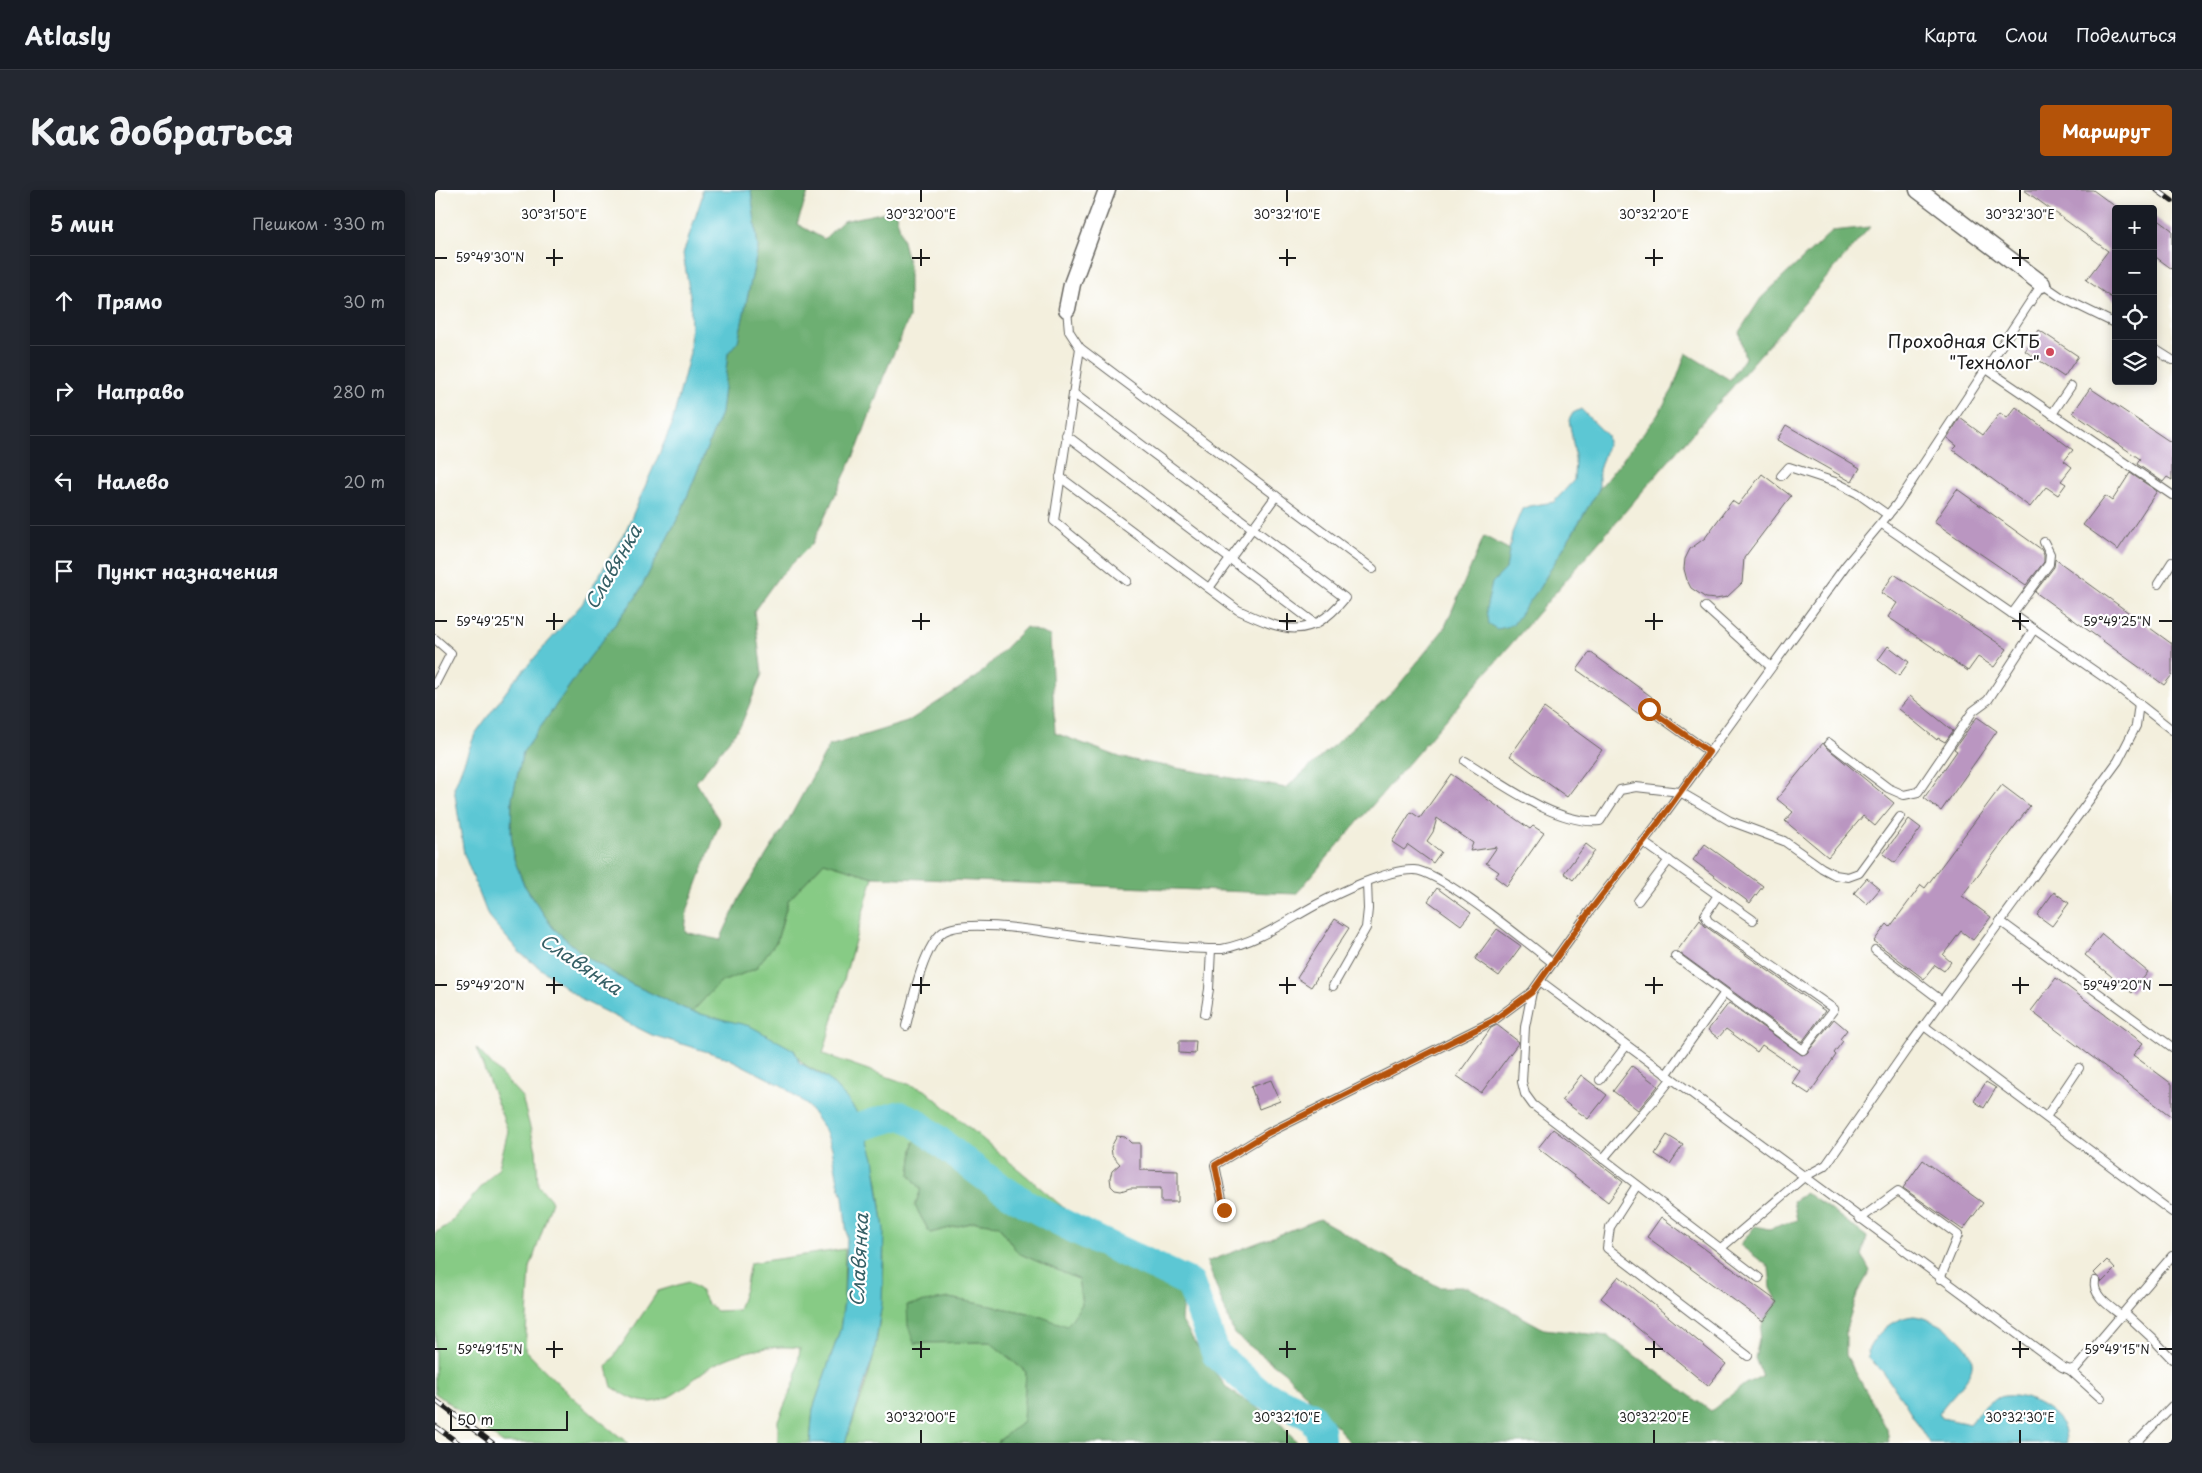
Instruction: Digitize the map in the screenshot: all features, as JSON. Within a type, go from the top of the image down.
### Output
[{"type":"street","points":[[1067,309],[1072,284],[1107,190]]},
{"type":"street","points":[[1918,190],[2042,284]]},
{"type":"lane","points":[[1224,1210],[1215,1165],[1268,1133],[1493,1021],[1532,992],[1846,565],[1882,524],[2042,284],[2061,297],[2112,322]]},
{"type":"lane","points":[[1067,309],[1069,331],[1080,348],[1373,569]]},
{"type":"lane","points":[[1080,348],[1054,521],[1127,581]]},
{"type":"lane","points":[[2157,351],[2172,360]]},
{"type":"lane","points":[[1985,368],[2172,495]]},
{"type":"lane","points":[[2052,414],[2071,386]]},
{"type":"lane","points":[[1060,477],[1238,610],[1272,625],[1293,629],[1315,624],[1332,614],[1345,598],[1073,393]]},
{"type":"lane","points":[[1066,435],[1315,624]]},
{"type":"lane","points":[[1781,476],[1789,467],[1835,482],[1857,492],[1888,515]]},
{"type":"lane","points":[[1209,588],[1276,496]]},
{"type":"lane","points":[[1882,524],[2115,685],[2172,730]]},
{"type":"lane","points":[[2013,614],[2049,564],[2051,554],[2044,542]]},
{"type":"lane","points":[[2158,584],[2172,562]]},
{"type":"lane","points":[[1705,606],[1771,666]]},
{"type":"lane","points":[[1829,743],[1888,788],[1904,795],[1918,792],[1973,711],[1988,700],[2034,628]]},
{"type":"lane","points":[[435,639],[451,653],[435,684]]},
{"type":"lane","points":[[1721,1248],[1804,1178],[1826,1165],[1942,1001],[2118,761],[2136,726],[2139,703]]},
{"type":"lane","points":[[1649,709],[1709,752]]},
{"type":"lane","points":[[1465,761],[1533,802],[1585,822],[1600,821],[1621,790],[1635,787],[1680,792],[1730,821],[1784,840],[1822,868],[1835,875],[1848,877],[1859,873],[1900,817]]},
{"type":"lane","points":[[1643,842],[1753,920]]},
{"type":"lane","points":[[1638,900],[1669,860]]},
{"type":"lane","points":[[906,1026],[926,959],[934,941],[950,928],[996,926],[1090,938],[1211,949],[1242,945],[1264,936],[1334,895],[1400,871],[1415,870],[1445,882],[1553,963]]},
{"type":"lane","points":[[1333,986],[1366,928],[1368,909],[1367,882]]},
{"type":"lane","points":[[1675,956],[1724,994],[1803,1050],[1833,1009],[1708,922],[1705,916],[1718,895]]},
{"type":"lane","points":[[2000,921],[2172,1047]]},
{"type":"lane","points":[[1205,1014],[1209,989],[1211,949]]},
{"type":"lane","points":[[1875,950],[1942,1001]]},
{"type":"lane","points":[[1540,982],[1940,1279],[2049,1358],[2070,1370],[2101,1398]]},
{"type":"lane","points":[[1532,992],[1525,1027],[1521,1082],[1525,1094],[1533,1105],[1759,1278]]},
{"type":"lane","points":[[1603,1159],[1656,1098],[1724,994]]},
{"type":"lane","points":[[1924,1026],[2172,1212]]},
{"type":"lane","points":[[1600,1080],[1626,1046]]},
{"type":"lane","points":[[2046,1117],[2079,1068]]},
{"type":"lane","points":[[1637,1185],[1611,1227],[1607,1248],[1748,1356]]},
{"type":"lane","points":[[1860,1219],[1898,1191],[1958,1235],[1940,1279]]},
{"type":"lane","points":[[2070,1370],[2077,1368],[2172,1256]]},
{"type":"lane","points":[[2095,1281],[2094,1287],[2096,1292],[2153,1339],[2172,1359]]},
{"type":"lane","points":[[2133,1443],[2140,1439],[2172,1406]]},
{"type":"green space","points":[[751,190],[809,190],[797,224],[824,239],[843,221],[895,210],[909,265],[909,318],[883,378],[858,447],[812,544],[777,579],[754,611],[762,674],[741,725],[696,782],[720,822],[687,911],[685,932],[720,940],[740,897],[789,819],[829,746],[907,722],[977,677],[1026,627],[1050,636],[1055,733],[1122,758],[1286,788],[1394,691],[1444,629],[1484,536],[1510,550],[1506,569],[1492,584],[1486,609],[1538,590],[1599,489],[1657,416],[1673,389],[1686,353],[1730,380],[1745,358],[1739,332],[1761,298],[1832,231],[1870,227],[1296,894],[873,877],[824,862],[788,901],[777,941],[755,969],[719,983],[692,1012],[631,984],[585,956],[553,928],[524,885],[514,859],[511,832],[512,798],[523,752],[589,658],[636,597],[680,514],[721,413],[728,353],[738,341],[758,248]]},
{"type":"green space","points":[[824,862],[873,877],[823,1054],[925,1090],[1064,1208],[1015,1185],[953,1143],[921,1115],[898,1110],[862,1120],[829,1080],[802,1062],[794,1050],[692,1012],[719,983],[755,969],[777,941],[788,901]]},
{"type":"green space","points":[[476,1048],[522,1097],[536,1150],[538,1185],[552,1201],[530,1268],[525,1350],[575,1399],[628,1443],[503,1443],[435,1393],[435,1233],[448,1225],[499,1167],[508,1131]]},
{"type":"green space","points":[[897,1122],[908,1123],[923,1133],[914,1142],[910,1175],[921,1189],[915,1206],[930,1233],[974,1222],[998,1225],[1018,1253],[1078,1279],[1082,1304],[1067,1327],[1033,1314],[949,1298],[914,1343],[990,1342],[1026,1372],[1023,1421],[996,1443],[845,1443],[865,1387],[874,1353],[879,1325],[884,1269],[882,1213],[873,1158],[866,1131],[878,1125]]},
{"type":"green space","points":[[923,1133],[1006,1199],[1184,1290],[1181,1320],[1207,1362],[1228,1389],[1278,1421],[1298,1443],[996,1443],[1023,1421],[1026,1372],[990,1342],[914,1343],[908,1326],[907,1305],[949,1298],[1033,1314],[1067,1326],[1082,1304],[1078,1279],[1018,1253],[998,1225],[974,1222],[930,1233],[915,1206],[921,1189],[910,1175],[914,1142]]},
{"type":"green space","points":[[1806,1193],[1867,1237],[1862,1256],[1870,1271],[1857,1294],[1846,1329],[1846,1355],[1887,1429],[1889,1443],[1350,1443],[1284,1372],[1234,1334],[1207,1262],[1320,1219],[1439,1287],[1468,1287],[1544,1329],[1608,1336],[1711,1411],[1745,1384],[1762,1376],[1755,1358],[1763,1321],[1778,1302],[1771,1288],[1769,1267],[1740,1245],[1755,1226],[1769,1229],[1797,1220],[1793,1201]]},
{"type":"green space","points":[[845,1249],[844,1301],[840,1330],[813,1409],[810,1443],[778,1443],[778,1420],[796,1379],[800,1348],[765,1348],[742,1353],[710,1367],[668,1397],[651,1402],[630,1398],[612,1387],[607,1367],[658,1291],[688,1282],[700,1290],[707,1303],[716,1311],[738,1310],[745,1289],[750,1263]]},
{"type":"water","name":"Славянка","points":[[702,190],[751,190],[758,248],[738,341],[728,353],[721,413],[680,514],[636,597],[589,658],[523,752],[512,798],[511,832],[514,859],[524,885],[553,928],[585,956],[631,984],[692,1012],[750,1026],[794,1050],[800,1063],[827,1078],[847,1099],[862,1120],[874,1158],[884,1229],[882,1303],[874,1354],[845,1443],[810,1443],[813,1409],[840,1330],[844,1301],[847,1236],[843,1197],[838,1182],[832,1148],[825,1130],[807,1105],[781,1085],[728,1058],[652,1035],[582,1000],[520,953],[488,916],[464,854],[454,788],[475,734],[513,682],[582,604],[626,530],[671,427],[690,353],[691,301],[683,254],[702,197]]},
{"type":"water","points":[[1581,409],[1607,435],[1608,443],[1599,470],[1599,489],[1538,590],[1514,623],[1497,629],[1488,624],[1486,609],[1492,583],[1506,569],[1512,533],[1522,509],[1554,502],[1574,480],[1575,455],[1569,420],[1573,413]]},
{"type":"water","points":[[1914,1316],[1933,1322],[1955,1335],[1970,1353],[1972,1363],[1970,1373],[1939,1413],[1942,1418],[1970,1424],[1983,1408],[2000,1397],[2021,1397],[2045,1407],[2057,1418],[2065,1431],[2067,1443],[1929,1443],[1905,1403],[1883,1372],[1869,1358],[1868,1350],[1881,1331],[1899,1319]]},
{"type":"building","points":[[2024,190],[2093,190],[2113,205],[2112,298],[2086,280],[2108,251]]},
{"type":"building","points":[[2157,219],[2172,230],[2172,269],[2157,258]]},
{"type":"building","name":"Проходная СКТБ \"Технолог\"","points":[[2039,330],[2078,356],[2064,377],[2025,351]]},
{"type":"building","points":[[2090,388],[2172,443],[2172,480],[2167,477],[2163,482],[2137,464],[2140,459],[2073,413]]},
{"type":"building","points":[[2016,407],[2073,450],[2064,461],[2072,467],[2061,481],[2066,484],[2058,495],[2046,487],[2030,507],[1953,450],[1957,446],[1947,438],[1960,418],[1983,435],[2000,413],[2007,418]]},
{"type":"building","points":[[1786,425],[1860,468],[1852,482],[1777,440]]},
{"type":"building","points":[[2130,473],[2157,491],[2118,550],[2083,525],[2105,496],[2112,501]]},
{"type":"building","points":[[1762,474],[1791,496],[1744,558],[1742,583],[1727,597],[1706,598],[1691,588],[1684,569],[1685,559],[1690,549],[1705,538],[1732,501],[1738,505]]},
{"type":"building","points":[[1957,489],[2041,549],[2044,555],[2044,562],[2026,585],[1934,522]]},
{"type":"building","points":[[2055,559],[2172,644],[2172,675],[2164,685],[2035,592],[2054,567]]},
{"type":"building","points":[[1894,574],[2007,649],[1994,667],[1978,657],[1968,671],[1888,617],[1897,603],[1881,593]]},
{"type":"building","points":[[1888,646],[1909,662],[1899,676],[1878,660]]},
{"type":"building","points":[[1590,652],[1652,697],[1639,714],[1577,670]]},
{"type":"building","points":[[1910,696],[1953,731],[1945,742],[1938,738],[1937,740],[1899,709]]},
{"type":"building","points":[[1544,708],[1602,750],[1567,797],[1510,756]]},
{"type":"building","points":[[1977,717],[1997,731],[1941,811],[1924,798],[1957,751],[1954,749]]},
{"type":"building","points":[[1823,743],[1894,803],[1875,826],[1863,816],[1828,857],[1785,821],[1793,812],[1777,799]]},
{"type":"building","points":[[1451,774],[1530,829],[1533,826],[1544,833],[1507,886],[1495,877],[1499,872],[1486,863],[1497,847],[1470,851],[1473,843],[1437,818],[1433,832],[1427,841],[1441,852],[1433,863],[1408,845],[1404,850],[1392,842],[1411,812],[1420,818]]},
{"type":"building","points":[[2002,785],[2030,806],[1962,896],[1991,917],[1973,940],[1961,931],[1943,955],[1951,962],[1944,971],[1935,965],[1924,979],[1874,941],[1887,924],[1890,927],[1921,885],[1925,888]]},
{"type":"building","points":[[1909,819],[1921,828],[1895,863],[1883,854]]},
{"type":"building","points":[[1586,844],[1595,851],[1573,880],[1564,873]]},
{"type":"building","points":[[1705,844],[1763,886],[1750,903],[1693,860]]},
{"type":"building","points":[[1867,878],[1880,889],[1867,904],[1854,893]]},
{"type":"building","points":[[1437,888],[1471,913],[1461,925],[1428,901]]},
{"type":"building","points":[[2054,892],[2069,903],[2052,926],[2037,915]]},
{"type":"building","points":[[1335,919],[1349,928],[1311,987],[1297,978]]},
{"type":"building","points":[[1700,920],[1705,926],[1825,1011],[1802,1042],[1677,951]]},
{"type":"building","points":[[1497,929],[1521,946],[1499,976],[1475,959]]},
{"type":"building","points":[[2102,934],[2148,972],[2132,993],[2085,955]]},
{"type":"building","points":[[2056,978],[2143,1043],[2133,1055],[2172,1084],[2172,1117],[2031,1011]]},
{"type":"building","points":[[1729,1003],[1802,1055],[1807,1053],[1834,1019],[1847,1030],[1840,1039],[1843,1041],[1834,1053],[1836,1055],[1809,1094],[1792,1083],[1800,1071],[1762,1045],[1757,1052],[1726,1029],[1718,1038],[1708,1030]]},
{"type":"building","points":[[1497,1025],[1519,1042],[1481,1093],[1457,1076],[1491,1028]]},
{"type":"building","points":[[1179,1041],[1196,1041],[1195,1054],[1179,1053]]},
{"type":"building","points":[[1632,1066],[1658,1086],[1638,1110],[1613,1091]]},
{"type":"building","points":[[1581,1075],[1607,1095],[1588,1119],[1562,1100]]},
{"type":"building","points":[[1271,1080],[1280,1101],[1259,1109],[1251,1087]]},
{"type":"building","points":[[1986,1082],[1996,1088],[1984,1108],[1974,1101]]},
{"type":"building","points":[[1553,1129],[1623,1182],[1608,1202],[1538,1148]]},
{"type":"building","points":[[1667,1135],[1683,1145],[1670,1164],[1655,1154]]},
{"type":"building","points":[[1117,1136],[1125,1137],[1131,1143],[1140,1143],[1140,1170],[1178,1171],[1178,1202],[1161,1202],[1161,1188],[1130,1188],[1121,1191],[1115,1190],[1111,1186],[1110,1178],[1112,1171],[1120,1164],[1112,1155],[1111,1147]]},
{"type":"building","points":[[1923,1160],[1983,1203],[1963,1230],[1903,1188]]},
{"type":"building","points":[[1661,1217],[1778,1302],[1763,1321],[1647,1237]]},
{"type":"building","points":[[2107,1260],[2115,1269],[2102,1282],[2094,1273]]},
{"type":"building","points":[[1619,1276],[1726,1364],[1708,1386],[1601,1298]]},
{"type":"waterway","points":[[847,1131],[900,1115],[914,1121],[974,1169],[1034,1208],[1078,1231],[1190,1283],[1216,1354],[1259,1392],[1310,1415],[1320,1430],[1321,1443]]},
{"type":"railway","points":[[2157,190],[2172,201]]},
{"type":"railway","points":[[435,1400],[492,1443]]},
{"type":"railway","points":[[435,1426],[458,1443]]},
{"type":"place","name":"Проходная СКТБ \"Технолог\"","points":[[2050,352]]},
{"type":"route","points":[[1224,1210],[1215,1165],[1248,1147],[1268,1133],[1493,1021],[1532,992],[1589,912],[1658,823],[1709,752],[1649,709]]}]
